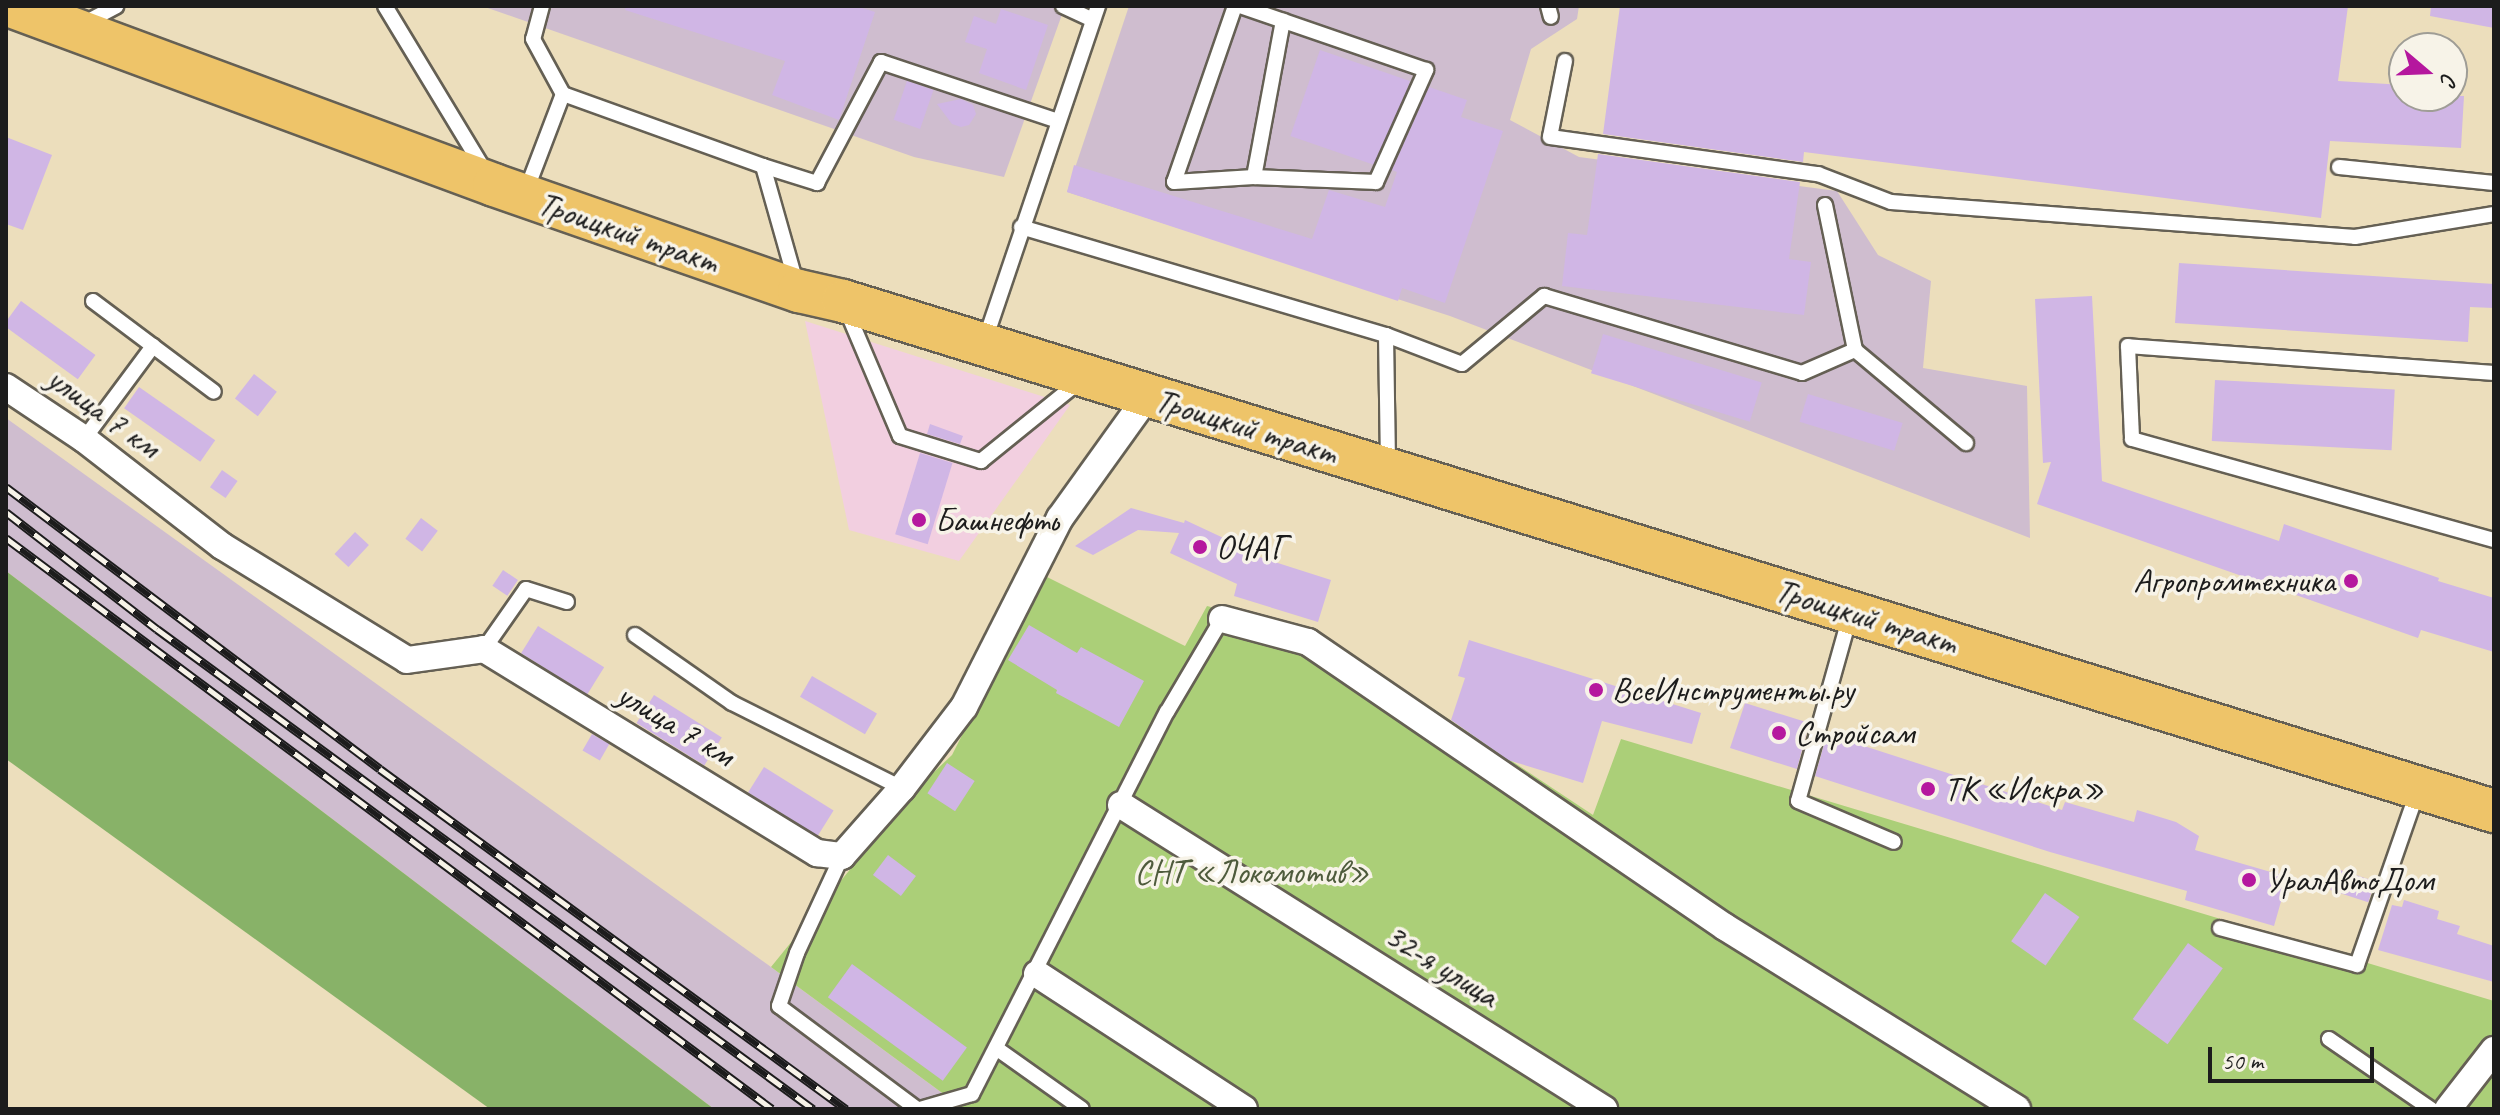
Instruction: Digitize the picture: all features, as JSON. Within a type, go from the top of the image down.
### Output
[{"type":"main road","name":"Троицкий тракт","points":[[11,6],[71,31],[509,190],[799,291],[843,301],[1083,378],[1388,469],[2494,811]]},
{"type":"street","name":"улица 7 км","points":[[6,387],[84,439],[222,546],[407,660],[484,649],[817,853],[842,856]]},
{"type":"street","points":[[842,856],[902,788],[964,707],[1060,518],[1147,397]]},
{"type":"street","points":[[1222,619],[1308,642],[1725,927],[2017,1109]]},
{"type":"street","name":"32-я улица","points":[[1121,805],[1604,1109]]},
{"type":"street","points":[[1037,974],[1244,1109]]},
{"type":"street","points":[[2448,1109],[2494,1050]]},
{"type":"lane","points":[[71,31],[116,6]]},
{"type":"lane","points":[[385,6],[509,190],[563,94]]},
{"type":"lane","points":[[542,6],[533,39],[563,94],[817,183],[881,62],[1058,121]]},
{"type":"lane","points":[[983,344],[1095,13],[1063,6]]},
{"type":"lane","points":[[1238,6],[1283,21],[1426,70],[1376,182],[1254,177],[1174,182],[1238,6]]},
{"type":"lane","points":[[1254,177],[1283,21]]},
{"type":"lane","points":[[1565,61],[1550,137],[1818,174],[1891,202],[2355,237],[2494,214]]},
{"type":"lane","points":[[763,166],[799,291]]},
{"type":"lane","points":[[2339,167],[2494,183]]},
{"type":"lane","points":[[1825,205],[1855,350],[1966,443]]},
{"type":"lane","points":[[1021,227],[1386,335],[1462,364],[1544,296],[1802,373],[1855,350]]},
{"type":"lane","points":[[93,301],[214,392]]},
{"type":"lane","points":[[843,301],[900,436],[981,461],[1083,378]]},
{"type":"lane","points":[[1386,335],[1388,469]]},
{"type":"lane","points":[[84,439],[153,346]]},
{"type":"lane","points":[[2494,373],[2128,346],[2132,439],[2494,540]]},
{"type":"lane","points":[[484,649],[526,589],[567,602]]},
{"type":"lane","points":[[1852,612],[1798,801],[1894,842]]},
{"type":"lane","points":[[842,856],[797,953],[779,1006],[918,1109],[972,1094],[1037,974],[1167,712],[1222,619]]},
{"type":"lane","points":[[635,635],[732,703],[902,788]]},
{"type":"lane","points":[[2220,928],[2357,965],[2419,788]]},
{"type":"lane","points":[[2329,1039],[2431,1109]]},
{"type":"lane","points":[[996,1048],[1082,1109]]},
{"type":"shaded area","points":[[482,6],[1065,6],[1004,177],[914,157]]},
{"type":"shaded area","points":[[1129,6],[1579,6],[1577,19],[1531,49],[1510,120],[1579,157],[1837,191],[1878,255],[1931,281],[1923,368],[2027,386],[2030,538],[1450,316],[1067,192]]},
{"type":"shaded area","points":[[805,321],[1070,405],[959,561],[849,530]]},
{"type":"shaded area","points":[[6,418],[964,1109],[714,1109],[6,571]]},
{"type":"green space","points":[[6,571],[714,1109],[490,1109],[6,759]]},
{"type":"green space","name":"СНТ «Локомотив»","points":[[1043,575],[1185,646],[1207,606],[1322,635],[1593,815],[1621,739],[2494,1001],[2494,1109],[964,1109],[771,967],[912,793],[952,755]]},
{"type":"building","points":[[626,6],[856,6],[875,12],[839,120],[772,95],[785,61],[625,10]]},
{"type":"building","points":[[1620,6],[2348,6],[2338,81],[2388,84],[2388,112],[2463,112],[2461,148],[2330,141],[2321,218],[1804,152],[1803,162],[1603,134]]},
{"type":"building","points":[[2431,6],[2494,6],[2494,28],[2430,16]]},
{"type":"building","points":[[1001,9],[1048,25],[1026,90],[979,73],[987,49],[965,42],[974,16],[996,24]]},
{"type":"building","points":[[1320,50],[1410,81],[1380,167],[1290,136]]},
{"type":"building","points":[[907,81],[933,90],[920,129],[894,120]]},
{"type":"building","points":[[1429,87],[1467,100],[1461,117],[1503,131],[1445,303],[1402,288],[1398,301],[1067,192],[1074,165],[1312,239],[1329,190],[1385,207],[1397,172],[1392,170]]},
{"type":"building","points":[[961,99],[973,105],[976,114],[969,125],[961,127],[952,124],[937,104]]},
{"type":"building","points":[[6,137],[52,155],[23,230],[6,224]]},
{"type":"building","points":[[1598,154],[1800,182],[1789,259],[1811,262],[1804,315],[1562,286],[1568,233],[1587,235]]},
{"type":"building","points":[[2179,263],[2494,284],[2494,308],[2470,307],[2468,342],[2175,323]]},
{"type":"building","points":[[2092,296],[2102,481],[2279,541],[2284,524],[2439,578],[2438,581],[2494,598],[2494,652],[2421,630],[2418,638],[2037,504],[2051,462],[2043,463],[2035,299]]},
{"type":"building","points":[[21,301],[95,355],[78,379],[6,327],[6,322]]},
{"type":"building","points":[[1603,334],[1762,383],[1750,422],[1591,373]]},
{"type":"building","points":[[254,374],[277,392],[258,416],[235,398]]},
{"type":"building","points":[[2215,380],[2395,389],[2392,450],[2212,441]]},
{"type":"building","points":[[139,387],[215,440],[200,462],[124,408]]},
{"type":"building","points":[[1808,394],[1903,423],[1894,451],[1800,422]]},
{"type":"building","points":[[930,424],[963,436],[960,444],[927,434]]},
{"type":"building","points":[[920,453],[953,463],[928,544],[895,534]]},
{"type":"building","points":[[222,470],[238,481],[226,498],[210,487]]},
{"type":"building","points":[[1131,508],[1184,523],[1185,520],[1230,541],[1228,547],[1331,580],[1318,622],[1234,596],[1237,584],[1170,553],[1179,533],[1138,530],[1093,555],[1075,546]]},
{"type":"building","points":[[421,518],[438,531],[422,551],[405,539]]},
{"type":"building","points":[[355,532],[369,545],[348,567],[335,554]]},
{"type":"building","points":[[503,570],[518,580],[507,596],[492,586]]},
{"type":"building","points":[[1029,625],[1077,653],[1081,647],[1144,681],[1119,727],[1056,693],[1057,690],[1008,660]]},
{"type":"building","points":[[538,626],[604,667],[587,694],[521,653]]},
{"type":"building","points":[[1469,640],[1701,713],[1692,744],[1602,721],[1583,783],[1508,760],[1451,720],[1465,678],[1458,676]]},
{"type":"building","points":[[812,676],[877,714],[865,734],[800,697]]},
{"type":"building","points":[[654,695],[722,737],[704,765],[637,723]]},
{"type":"building","points":[[1745,703],[1806,722],[1805,726],[1808,727],[1797,769],[1730,748]]},
{"type":"building","points":[[592,734],[609,744],[600,760],[582,750]]},
{"type":"building","points":[[1827,734],[2062,810],[2065,802],[2134,822],[2137,810],[2176,822],[2199,836],[2195,850],[2288,877],[2274,926],[2185,900],[2187,891],[2050,852],[1815,776]]},
{"type":"building","points":[[947,763],[975,781],[955,811],[927,793]]},
{"type":"building","points":[[764,767],[834,810],[818,836],[748,792]]},
{"type":"building","points":[[888,855],[916,876],[901,896],[873,875]]},
{"type":"building","points":[[2337,869],[2375,881],[2368,902],[2330,890]]},
{"type":"building","points":[[2045,893],[2079,917],[2046,965],[2011,941]]},
{"type":"building","points":[[2404,900],[2439,911],[2437,919],[2460,926],[2457,934],[2494,946],[2494,982],[2378,950],[2392,905],[2402,907]]},
{"type":"building","points":[[2188,943],[2223,968],[2168,1044],[2133,1019]]},
{"type":"building","points":[[852,964],[967,1047],[943,1081],[828,997]]},
{"type":"railway","points":[[6,487],[380,769],[846,1109]]},
{"type":"railway","points":[[6,512],[157,629],[813,1109]]},
{"type":"railway","points":[[6,538],[772,1109]]},
{"type":"place","name":"Башнефть","points":[[919,520]]},
{"type":"place","name":"ОЧАГ","points":[[1200,547]]},
{"type":"place","name":"Агропромтехника","points":[[2351,581]]},
{"type":"place","name":"ВсеИнструменты.ру","points":[[1596,690]]},
{"type":"place","name":"Стройсам","points":[[1779,733]]},
{"type":"place","name":"ТК «Искра»","points":[[1928,789]]},
{"type":"place","name":"УралАвтоДом","points":[[2249,880]]}]
